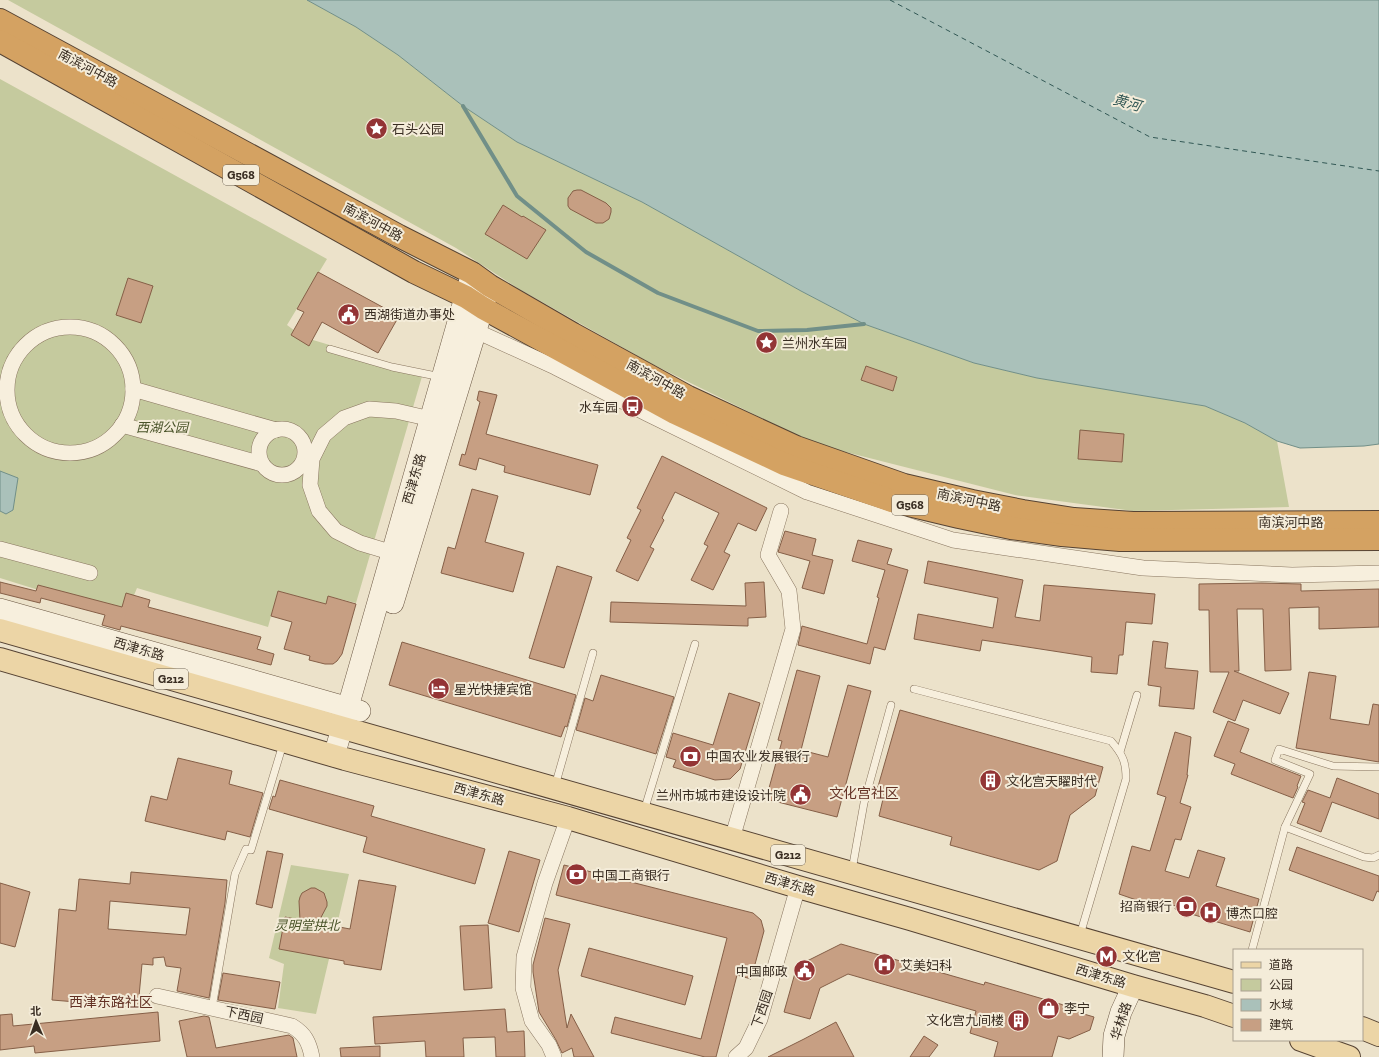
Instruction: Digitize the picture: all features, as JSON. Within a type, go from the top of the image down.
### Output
[{"type":"highway","name":"南滨河中路","points":[[0,20],[472,274],[573,334],[688,397],[796,447],[904,485],[972,501],[1074,519],[1133,523],[1379,522]]},
{"type":"highway","name":"南滨河中路","points":[[0,41],[414,272],[668,409],[784,464],[892,501],[959,518],[1069,536],[1120,540],[1379,538]]},
{"type":"main road","name":"西津东路","points":[[340,757],[476,331],[472,274]]},
{"type":"main road","name":"西津东路","points":[[351,720],[393,553],[443,377],[474,303],[490,286]]},
{"type":"main road","name":"西津东路","points":[[0,609],[351,720],[554,788],[1233,982]]},
{"type":"main road","name":"西津东路","points":[[0,630],[351,720]]},
{"type":"main road","name":"西津东路","points":[[0,659],[340,757],[568,818],[1205,1006],[1233,1016]]},
{"type":"main road","name":"华林路","points":[[1113,1057],[1114,1036],[1121,1012],[1133,986]]},
{"type":"main road","points":[[1363,1028],[1379,1035]]},
{"type":"main road","points":[[1304,1041],[1349,1057]]},
{"type":"street","points":[[63,326],[88,328],[110,340],[126,359],[134,383],[131,408],[122,425],[120,430],[100,446],[76,453],[52,451],[30,439],[14,420],[6,396],[8,372],[20,349],[39,334],[63,326]]},
{"type":"street","points":[[476,331],[555,366],[648,414],[807,492],[954,540],[1144,568],[1292,575],[1379,573]]},
{"type":"street","points":[[133,389],[276,430]]},
{"type":"street","points":[[393,553],[360,543],[336,531],[319,511],[310,486],[309,459],[305,445],[297,434],[289,430],[276,430],[264,438],[260,446],[259,455],[262,464],[268,471],[276,475],[285,476],[294,473],[301,467],[309,459],[324,435],[344,418],[370,409],[396,411],[431,419]]},
{"type":"street","points":[[122,425],[262,464]]},
{"type":"street","points":[[732,838],[793,629],[789,591],[768,555],[781,511]]},
{"type":"street","points":[[0,549],[90,573]]},
{"type":"street","points":[[554,1057],[549,1045],[532,1021],[523,988],[524,957],[545,883],[568,818]]},
{"type":"street","name":"下西园","points":[[736,1057],[746,1048],[760,1019],[798,887]]},
{"type":"street","name":"下西园","points":[[157,996],[292,1026],[300,1030],[306,1037],[312,1057]]},
{"type":"lane","points":[[330,349],[392,367],[443,377]]},
{"type":"lane","points":[[644,813],[695,644]]},
{"type":"lane","points":[[554,788],[593,653]]},
{"type":"lane","points":[[914,689],[1111,742],[1120,752],[1126,765],[1126,779],[1079,937]]},
{"type":"lane","points":[[1120,752],[1137,695]]},
{"type":"lane","points":[[851,873],[864,803],[891,705]]},
{"type":"lane","points":[[212,1008],[235,874],[246,849],[251,850],[284,741]]},
{"type":"lane","points":[[1252,949],[1285,827],[1310,774],[1275,760],[1279,749],[1333,766],[1379,767]]},
{"type":"lane","points":[[1285,827],[1364,857],[1373,858],[1379,855]]},
{"type":"green space","name":"兰州水车园","points":[[8,0],[307,0],[356,27],[398,55],[463,106],[517,142],[642,202],[801,291],[864,324],[974,363],[1037,378],[1205,406],[1245,423],[1277,441],[1289,507],[1133,511],[1015,495],[814,444],[650,363],[519,289],[456,248]]},
{"type":"green space","name":"西湖公园","points":[[0,79],[327,259],[287,325],[303,337],[423,373],[356,603],[328,596],[326,604],[278,591],[268,627],[137,588],[125,617],[0,578]]},
{"type":"green space","name":"灵明堂拱北","points":[[291,865],[349,874],[316,1014],[278,1008],[284,964],[269,958]]},
{"type":"water","name":"黄河","points":[[307,0],[1379,0],[1379,444],[1364,446],[1300,448],[1277,441],[1245,423],[1205,406],[1037,378],[974,363],[864,324],[801,291],[642,202],[517,142],[463,106],[398,55],[356,27]]},
{"type":"water","points":[[0,471],[18,478],[13,510],[6,514],[0,511]]},
{"type":"building","points":[[581,190],[606,203],[611,208],[609,219],[603,223],[596,223],[570,209],[568,206],[568,198],[573,191]]},
{"type":"building","points":[[503,205],[546,230],[527,259],[485,234]]},
{"type":"building","name":"西湖街道办事处","points":[[318,272],[399,316],[378,353],[322,322],[309,346],[291,335],[304,312],[297,309]]},
{"type":"building","points":[[128,278],[153,286],[141,323],[116,315]]},
{"type":"building","points":[[866,366],[897,377],[893,391],[861,380]]},
{"type":"building","points":[[479,391],[497,395],[486,434],[598,465],[590,495],[504,472],[505,466],[479,458],[476,470],[459,465],[462,454],[465,455],[480,402],[477,400]]},
{"type":"building","points":[[1080,430],[1124,434],[1122,462],[1078,459]]},
{"type":"building","points":[[662,456],[767,508],[756,531],[738,523],[724,552],[730,555],[713,590],[691,580],[708,546],[704,544],[719,513],[675,492],[662,518],[664,520],[650,547],[654,549],[638,581],[616,571],[631,540],[627,538],[641,510],[637,508]]},
{"type":"building","points":[[472,489],[498,496],[485,542],[524,553],[513,592],[441,573],[448,547],[455,549]]},
{"type":"building","points":[[785,531],[816,539],[812,555],[833,560],[824,594],[802,588],[810,561],[778,552]]},
{"type":"building","points":[[858,540],[892,549],[887,564],[908,570],[885,650],[874,647],[870,664],[798,645],[802,626],[867,644],[879,598],[877,597],[885,570],[852,561]]},
{"type":"building","points":[[928,561],[1023,580],[1015,617],[1040,621],[1044,585],[1155,594],[1152,624],[1126,622],[1123,655],[1119,655],[1117,674],[1091,672],[1092,657],[982,640],[980,651],[914,639],[918,614],[993,628],[998,598],[924,583]]},
{"type":"building","points":[[557,566],[592,577],[564,668],[529,658]]},
{"type":"building","points":[[0,582],[36,591],[38,585],[122,607],[126,593],[150,600],[148,607],[261,637],[257,649],[274,654],[271,665],[121,626],[120,630],[102,625],[105,615],[41,598],[40,603],[0,593]]},
{"type":"building","points":[[764,582],[766,617],[748,618],[748,626],[610,622],[611,602],[746,606],[745,583]]},
{"type":"building","points":[[1199,584],[1301,584],[1301,591],[1379,589],[1379,627],[1319,629],[1319,607],[1289,608],[1291,670],[1265,671],[1263,609],[1237,609],[1239,671],[1234,671],[1289,693],[1280,714],[1243,700],[1235,721],[1213,712],[1229,672],[1210,672],[1209,610],[1199,610]]},
{"type":"building","points":[[278,591],[326,604],[328,596],[356,604],[342,654],[337,661],[333,664],[325,664],[309,660],[310,656],[284,649],[292,622],[271,616]]},
{"type":"building","points":[[1153,641],[1168,643],[1165,668],[1198,671],[1194,709],[1159,706],[1161,687],[1148,685]]},
{"type":"building","points":[[402,642],[576,695],[567,727],[565,726],[561,737],[389,685]]},
{"type":"building","points":[[797,670],[820,676],[801,750],[828,757],[848,685],[871,691],[837,817],[766,799],[782,741],[778,740]]},
{"type":"building","points":[[1309,672],[1336,676],[1330,719],[1369,725],[1373,704],[1379,705],[1379,762],[1296,748]]},
{"type":"building","points":[[601,675],[674,697],[656,754],[576,730],[585,698],[593,701]]},
{"type":"building","points":[[729,693],[760,703],[740,769],[730,779],[715,780],[673,767],[676,760],[666,757],[673,733],[713,745]]},
{"type":"building","name":"文化宫天矅时代","points":[[900,710],[1103,767],[1095,796],[1070,815],[1057,861],[1039,870],[950,845],[952,837],[879,816],[883,799],[875,797]]},
{"type":"building","points":[[1228,721],[1249,729],[1240,752],[1301,776],[1293,798],[1231,774],[1235,764],[1214,756]]},
{"type":"building","points":[[1175,732],[1191,737],[1188,775],[1180,803],[1191,807],[1181,840],[1175,839],[1165,871],[1189,878],[1198,850],[1225,858],[1216,886],[1259,899],[1250,932],[1175,909],[1176,906],[1154,900],[1148,904],[1119,894],[1132,846],[1150,851],[1166,797],[1157,794]]},
{"type":"building","points":[[178,758],[232,771],[229,784],[263,793],[250,837],[227,831],[225,840],[145,821],[151,796],[167,800]]},
{"type":"building","points":[[1337,778],[1379,794],[1379,819],[1332,802],[1321,832],[1297,823],[1305,803],[1302,802],[1308,790],[1330,798]]},
{"type":"building","points":[[280,780],[374,806],[371,816],[485,849],[475,884],[363,852],[367,837],[269,809],[273,796],[275,797]]},
{"type":"building","points":[[1297,847],[1379,876],[1379,892],[1377,891],[1373,901],[1289,870]]},
{"type":"building","points":[[267,851],[283,854],[272,908],[256,904]]},
{"type":"building","points":[[509,851],[540,860],[519,932],[488,923]]},
{"type":"building","points":[[564,865],[753,913],[761,920],[764,931],[751,979],[737,975],[716,1057],[705,1057],[611,1033],[615,1017],[701,1039],[727,938],[556,895]]},
{"type":"building","points":[[131,872],[227,880],[225,903],[209,998],[177,991],[181,968],[166,966],[164,957],[153,958],[153,965],[142,964],[138,1007],[52,1000],[59,909],[76,911],[79,879],[130,884]],"holes":[[[110,901],[190,908],[186,935],[108,929]]]},
{"type":"building","points":[[359,880],[396,886],[381,970],[344,964],[344,961],[279,949],[285,917],[300,920],[300,897],[302,893],[311,888],[315,888],[324,893],[327,902],[327,906],[318,923],[350,929]]},
{"type":"building","points":[[0,883],[30,892],[15,947],[0,943]]},
{"type":"building","points":[[545,918],[570,924],[558,970],[567,1028],[571,1014],[594,1057],[574,1057],[572,1048],[562,1053],[539,1012],[533,965]]},
{"type":"building","points":[[488,925],[492,988],[464,990],[460,926]]},
{"type":"building","points":[[841,944],[984,985],[985,982],[1067,1006],[1067,1009],[1094,1017],[1090,1030],[1069,1039],[1058,1036],[1052,1057],[994,1057],[998,1042],[970,1033],[976,1011],[848,974],[820,988],[810,1019],[784,1012],[797,966]]},
{"type":"building","points":[[589,948],[693,976],[685,1005],[581,976]]},
{"type":"building","points":[[223,973],[280,982],[275,1009],[218,1000]]},
{"type":"building","points":[[505,1009],[507,1032],[524,1031],[525,1057],[496,1057],[495,1037],[463,1038],[464,1057],[426,1057],[425,1041],[375,1044],[373,1017]]},
{"type":"building","points":[[158,1012],[160,1041],[35,1053],[34,1046],[0,1050],[0,1015],[12,1014],[13,1026]]},
{"type":"building","points":[[204,1016],[209,1017],[216,1048],[289,1035],[293,1038],[297,1057],[187,1057],[179,1021]]},
{"type":"building","points":[[836,1022],[854,1057],[768,1057],[804,1039]]},
{"type":"building","points":[[924,1036],[938,1045],[929,1057],[910,1057]]},
{"type":"building","points":[[380,1046],[380,1057],[341,1057],[340,1048]]},
{"type":"waterway","points":[[463,106],[517,196],[586,252],[658,293],[758,331],[807,330],[864,324]]},
{"type":"ferry route","points":[[890,0],[1150,137],[1379,171]]},
{"type":"place","name":"石头公园","points":[[376,129]]},
{"type":"place","name":"西湖街道办事处","points":[[349,314]]},
{"type":"place","name":"兰州水车园","points":[[767,343]]},
{"type":"place","name":"水车园","points":[[633,407]]},
{"type":"place","name":"星光快捷宾馆","points":[[438,689]]},
{"type":"place","name":"中国农业发展银行","points":[[691,756]]},
{"type":"place","name":"文化宫天矅时代","points":[[990,781]]},
{"type":"place","name":"兰州市城市建设设计院","points":[[801,795]]},
{"type":"place","name":"中国工商银行","points":[[577,875]]},
{"type":"place","name":"招商银行","points":[[1187,906]]},
{"type":"place","name":"博杰口腔","points":[[1210,913]]},
{"type":"place","name":"文化宫","points":[[1106,956]]},
{"type":"place","name":"艾美妇科","points":[[884,965]]},
{"type":"place","name":"中国邮政","points":[[804,971]]},
{"type":"place","name":"李宁","points":[[1048,1008]]},
{"type":"place","name":"文化宫九间楼","points":[[1019,1020]]},
{"type":"district","name":"文化宫社区","points":[[864,793]]},
{"type":"district","name":"西津东路社区","points":[[111,1002]]}]
